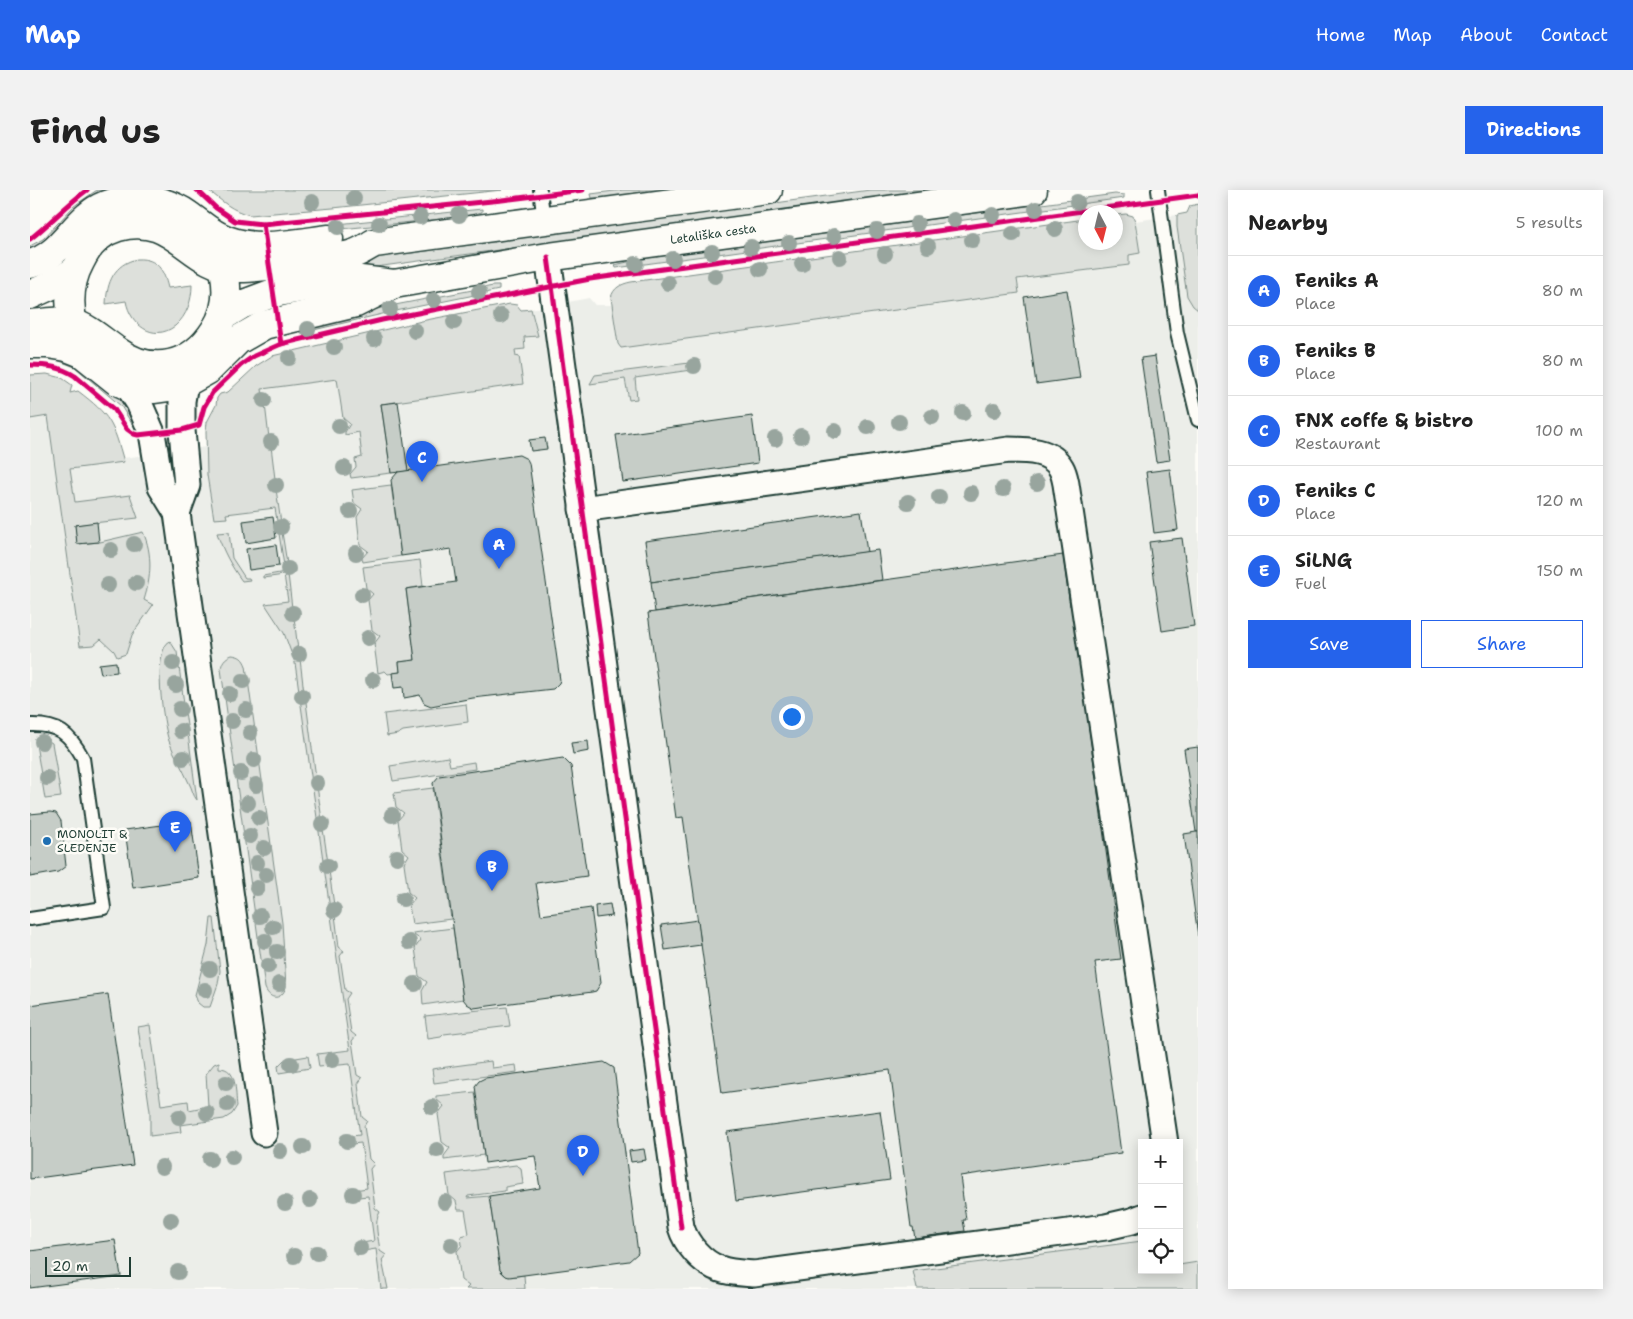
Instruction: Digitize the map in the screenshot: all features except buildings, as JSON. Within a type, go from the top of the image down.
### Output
[{"type":"main road","name":"Letališka cesta","points":[[82,353],[71,322],[71,283],[83,255],[92,243],[101,235],[124,225],[147,224],[169,232],[210,259],[224,266],[236,268],[269,266],[353,254],[374,243],[768,190]]},
{"type":"main road","name":"Letališka cesta","points":[[71,322],[98,336],[117,352],[140,363],[174,364],[187,370],[208,370],[238,340],[264,325],[356,303],[394,284],[548,257],[1033,190]]},
{"type":"main road","name":"Letališka cesta","points":[[30,264],[57,250],[89,215],[117,196],[159,202],[172,199],[208,231],[226,240],[253,246],[350,237],[374,243]]},
{"type":"main road","name":"Letališka cesta","points":[[30,344],[58,345],[82,353],[118,381],[128,386],[154,389],[169,387],[187,370],[197,351],[212,336],[223,316],[226,305],[224,266],[215,241],[208,231]]},
{"type":"main road","name":"Letališka cesta","points":[[30,294],[52,286],[75,271]]},
{"type":"main road","name":"Letališka cesta","points":[[223,316],[254,300],[291,289],[352,279],[394,284]]},
{"type":"main road","points":[[30,324],[71,322]]},
{"type":"street","points":[[548,257],[680,1217],[683,1233],[688,1242],[708,1262],[717,1268],[730,1272],[754,1274],[1106,1227],[1138,1219]]},
{"type":"street","points":[[178,513],[187,485],[182,430],[182,401],[187,370]]},
{"type":"street","points":[[128,386],[139,403],[152,434],[161,487],[178,513],[264,1133]]},
{"type":"street","points":[[582,509],[1009,450],[1032,450],[1055,460],[1062,469],[1066,484],[1164,1139]]},
{"type":"lane","points":[[540,190],[544,221]]},
{"type":"lane","points":[[1158,190],[1177,333],[1197,407],[1198,420]]},
{"type":"lane","points":[[101,235],[117,196]]},
{"type":"lane","points":[[30,725],[45,725],[61,731],[74,742],[83,758],[104,908],[30,919]]},
{"type":"shaded area","points":[[97,190],[106,190],[55,235],[30,252],[30,246],[43,239],[74,206]]},
{"type":"shaded area","points":[[208,190],[502,190],[250,215],[232,208]]},
{"type":"shaded area","points":[[622,190],[666,190],[606,198],[592,198],[591,194]]},
{"type":"shaded area","points":[[870,190],[932,190],[289,279],[288,270]]},
{"type":"shaded area","points":[[1115,194],[1124,195],[1124,198],[616,268],[615,265],[640,259]]},
{"type":"shaded area","points":[[1198,204],[1198,310],[1187,296],[1177,215],[1187,213],[1190,206]]},
{"type":"shaded area","points":[[482,209],[482,212],[462,217],[290,234],[289,229]]},
{"type":"shaded area","points":[[1123,214],[1133,216],[1140,253],[1129,255],[1129,265],[1017,279],[1019,293],[621,348],[618,344],[611,298],[616,289],[627,283],[1078,220],[1078,250],[1123,250]]},
{"type":"shaded area","points":[[1177,215],[1177,227],[1193,306],[1198,310],[1198,1276],[1113,1289],[30,1289],[30,419],[48,416],[124,462],[123,458],[206,447],[210,499],[226,518],[226,514],[279,507],[262,388],[336,379],[525,349],[524,337],[538,336],[531,309],[589,298],[595,305],[612,305],[618,344],[657,343],[1019,293],[1017,279],[1129,265],[1129,255],[1140,252],[1135,221]]},
{"type":"shaded area","points":[[144,259],[155,263],[162,271],[168,288],[192,285],[190,302],[186,313],[175,326],[167,331],[151,332],[137,324],[128,309],[126,301],[106,304],[108,288],[113,275],[129,261]]},
{"type":"shaded area","points":[[499,286],[499,290],[301,333],[300,327],[390,306]]},
{"type":"shaded area","points":[[510,304],[517,305],[521,310],[531,309],[538,336],[524,337],[525,349],[515,350],[516,357],[519,356],[523,384],[381,404],[391,473],[351,478],[350,474],[356,467],[355,459],[362,457],[359,432],[345,435],[350,424],[343,418],[337,379],[262,389],[263,396],[268,399],[265,404],[269,438],[275,442],[271,446],[275,479],[280,484],[276,489],[281,523],[286,527],[282,532],[287,564],[292,568],[288,574],[292,608],[298,612],[294,617],[298,650],[303,654],[300,659],[304,693],[309,697],[306,702],[316,778],[321,781],[317,786],[322,820],[327,824],[323,829],[328,863],[332,866],[329,871],[334,905],[338,909],[335,915],[339,947],[344,951],[340,956],[345,990],[350,993],[346,999],[351,1032],[356,1036],[352,1041],[357,1075],[362,1078],[358,1084],[362,1117],[367,1121],[364,1126],[369,1159],[374,1164],[370,1169],[375,1208],[380,1212],[377,1221],[377,1231],[380,1251],[386,1255],[382,1260],[388,1289],[381,1289],[376,1249],[357,1252],[354,1250],[356,1244],[374,1241],[368,1196],[349,1198],[346,1195],[348,1191],[367,1188],[361,1143],[343,1145],[339,1142],[342,1137],[360,1135],[350,1064],[319,1067],[317,1054],[350,1050],[295,663],[284,633],[265,604],[288,601],[284,575],[263,578],[263,576],[285,572],[275,508],[226,514],[227,518],[214,519],[207,475],[207,422],[220,394],[228,392],[256,366],[272,356],[426,320]]},
{"type":"shaded area","points":[[39,353],[70,359],[120,397],[129,408],[137,424],[132,424],[121,406],[75,367],[57,360],[40,358]]},
{"type":"shaded area","points":[[697,362],[698,369],[635,378],[637,399],[629,400],[625,379],[590,384],[595,375]]},
{"type":"shaded area","points":[[47,374],[62,378],[72,385],[70,393],[78,391],[98,407],[113,429],[124,462],[70,469],[75,502],[130,495],[138,518],[75,525],[78,544],[100,542],[143,532],[146,540],[150,566],[144,600],[153,605],[132,635],[126,654],[117,657],[114,651],[101,639],[94,645],[80,646],[48,416],[30,419],[30,375]]},
{"type":"shaded area","points":[[391,485],[401,556],[363,562],[362,558],[368,551],[360,545],[357,517],[362,509],[354,503],[352,490]]},
{"type":"shaded area","points":[[229,532],[232,558],[245,578],[250,580],[242,581],[231,564],[217,533]]},
{"type":"shaded area","points":[[420,560],[423,586],[406,589],[415,660],[399,662],[400,672],[388,674],[385,671],[378,673],[374,644],[380,636],[372,630],[368,600],[373,594],[366,588],[363,567]]},
{"type":"shaded area","points":[[170,641],[177,652],[197,800],[171,746],[164,719],[160,688],[161,658],[165,647]]},
{"type":"shaded area","points":[[232,655],[241,658],[246,666],[282,923],[286,987],[282,994],[276,997],[270,995],[265,988],[221,669],[224,660]]},
{"type":"shaded area","points":[[466,704],[468,722],[403,731],[387,736],[384,714]]},
{"type":"shaded area","points":[[35,738],[44,738],[52,743],[61,797],[45,799]]},
{"type":"shaded area","points":[[448,757],[450,766],[474,762],[475,769],[393,781],[390,766]]},
{"type":"shaded area","points":[[433,788],[451,919],[412,924],[409,905],[415,898],[408,892],[404,863],[409,855],[402,849],[398,820],[404,813],[396,807],[394,793]]},
{"type":"shaded area","points":[[211,918],[214,918],[220,971],[218,984],[210,1007],[203,1007],[198,1003],[195,995],[208,945]]},
{"type":"shaded area","points":[[453,928],[463,999],[423,1005],[422,991],[427,982],[419,976],[415,948],[421,940],[413,933]]},
{"type":"shaded area","points":[[507,1007],[510,1026],[444,1034],[441,1037],[428,1039],[425,1016]]},
{"type":"shaded area","points":[[150,1025],[161,1105],[188,1101],[189,1110],[208,1106],[206,1074],[214,1064],[219,1062],[219,1068],[225,1069],[233,1076],[237,1106],[232,1114],[224,1119],[180,1125],[181,1132],[150,1136],[150,1111],[138,1027]]},
{"type":"shaded area","points":[[308,1056],[310,1068],[279,1073],[278,1066],[284,1060]]},
{"type":"shaded area","points":[[491,1061],[492,1068],[516,1065],[517,1072],[434,1083],[432,1069]]},
{"type":"shaded area","points":[[475,1092],[484,1155],[444,1160],[444,1156],[450,1148],[442,1142],[438,1114],[444,1106],[436,1099],[436,1096]]},
{"type":"shaded area","points":[[516,1165],[521,1168],[523,1184],[505,1187],[505,1191],[468,1196],[467,1198],[489,1196],[500,1270],[508,1276],[524,1275],[525,1289],[466,1289],[469,1286],[461,1280],[457,1251],[462,1245],[461,1236],[469,1234],[465,1210],[458,1210],[456,1201],[449,1195],[446,1174]]},
{"type":"shaded area","points":[[1138,1242],[1138,1274],[1183,1274],[1183,1264],[1198,1262],[1198,1289],[917,1289],[913,1271]]},
{"type":"cycle path","points":[[30,239],[87,190]]},
{"type":"cycle path","points":[[197,190],[216,208],[235,221],[263,224],[583,190]]},
{"type":"cycle path","points":[[30,365],[54,367],[75,376],[114,409],[127,429],[134,434],[182,430],[199,425],[204,407],[212,393],[241,365],[254,356],[281,344],[382,320],[590,279],[1198,195]]},
{"type":"cycle path","points":[[263,224],[281,344]]},
{"type":"cycle path","points":[[548,257],[681,1227]]},
{"type":"place","name":"FNX coffe & bistro","points":[[422,482]]},
{"type":"place","name":"Feniks A","points":[[499,569]]},
{"type":"place","name":"MONOLIT & SLEDENJE","points":[[47,841]]},
{"type":"place","name":"SiLNG","points":[[175,852]]},
{"type":"place","name":"Feniks B","points":[[492,891]]},
{"type":"place","name":"Feniks C","points":[[583,1176]]}]
